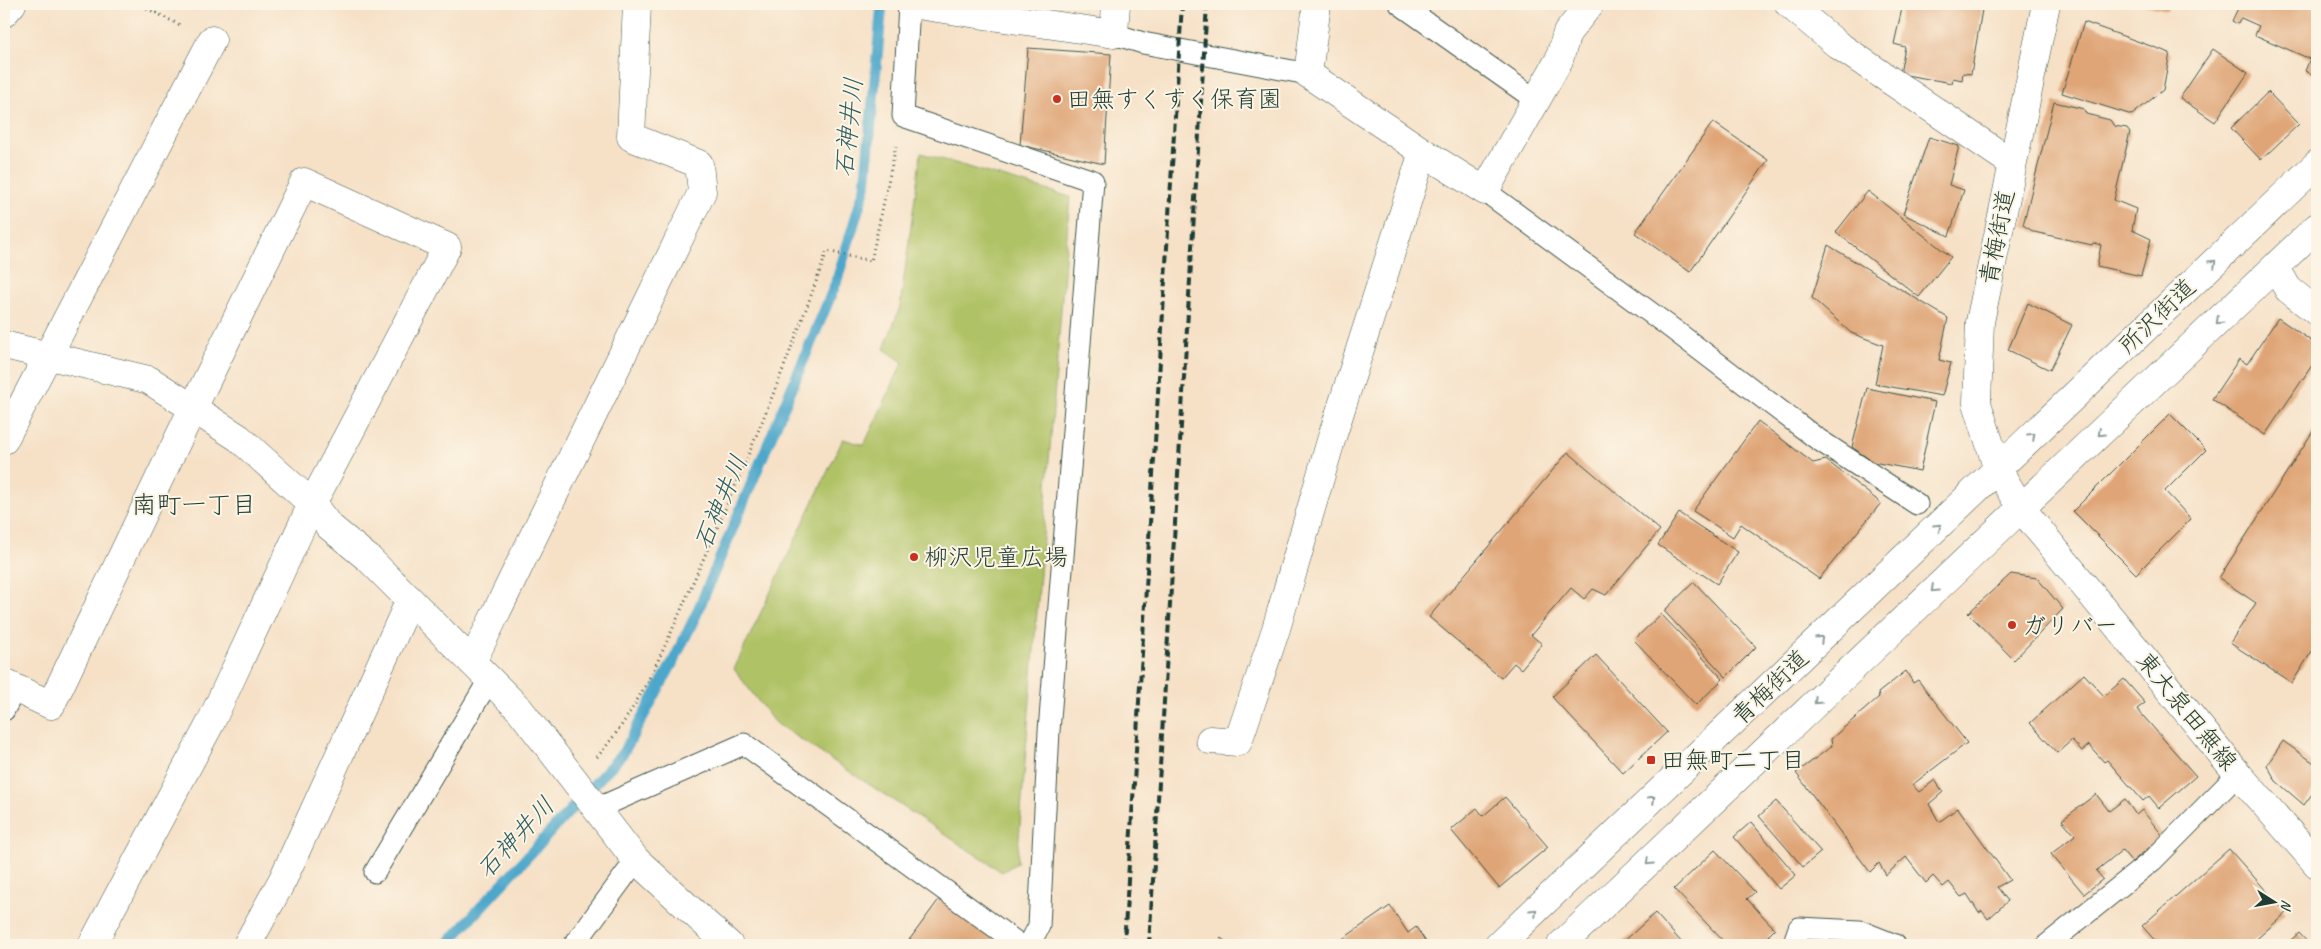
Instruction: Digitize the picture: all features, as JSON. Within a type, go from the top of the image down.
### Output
[{"type":"street","points":[[4,12],[12,4]]},
{"type":"street","points":[[481,671],[702,192],[699,164],[631,137],[637,4]]},
{"type":"street","points":[[909,4],[1114,34],[1116,4]]},
{"type":"street","points":[[1317,4],[1308,74],[1423,152],[1485,191],[1559,60],[1566,33],[1590,4]]},
{"type":"street","points":[[1789,4],[1838,45],[2012,163]]},
{"type":"street","name":"青梅街道","points":[[1561,945],[2022,508],[1998,470],[1977,403],[1980,322],[2046,4]]},
{"type":"street","points":[[4,440],[212,40]]},
{"type":"street","points":[[1210,740],[1238,742],[1276,629],[1332,437],[1423,152]]},
{"type":"street","name":"所沢街道","points":[[1998,470],[2317,164]]},
{"type":"street","points":[[8,694],[51,705],[193,408],[304,182],[448,247],[312,504],[210,724],[92,945]]},
{"type":"street","name":"所沢街道","points":[[2022,508],[2317,227]]},
{"type":"street","points":[[2276,268],[2288,289],[2317,312]]},
{"type":"street","points":[[4,345],[149,380],[239,438],[312,504],[329,526],[369,558],[520,710],[636,860],[729,945]]},
{"type":"street","name":"青梅街道","points":[[1499,945],[1998,470]]},
{"type":"street","name":"東大泉田無線","points":[[2022,508],[2238,774],[2317,864]]},
{"type":"street","points":[[247,945],[283,879],[410,600]]},
{"type":"lane","points":[[909,4],[903,116],[1093,181],[1049,731],[1039,926],[1029,945]]},
{"type":"lane","points":[[1400,4],[1536,100]]},
{"type":"lane","points":[[1114,34],[1143,43],[1308,74]]},
{"type":"lane","points":[[1485,191],[1670,327],[1816,438],[1917,504]]},
{"type":"lane","points":[[374,872],[481,671]]},
{"type":"lane","points":[[596,809],[744,744],[1020,945]]},
{"type":"lane","points":[[2047,945],[2153,860],[2238,774]]},
{"type":"lane","points":[[574,945],[636,860]]},
{"type":"lane","points":[[1793,945],[1799,928],[1860,930],[1895,945]]},
{"type":"path","points":[[138,4],[212,40]]},
{"type":"path","points":[[575,781],[611,741],[658,662],[761,422],[804,315],[827,251],[871,261],[903,116]]},
{"type":"green space","name":"柳沢児童広場","points":[[921,153],[1070,197],[1017,863],[1002,872],[774,722],[734,669],[843,439],[864,445],[903,362],[884,349],[900,307]]},
{"type":"building","points":[[1903,4],[1983,4],[1971,74],[1963,73],[1962,80],[1953,78],[1952,83],[1900,74],[1905,47],[1894,44]]},
{"type":"building","points":[[2142,4],[2169,4],[2167,10]]},
{"type":"building","points":[[2240,4],[2317,4],[2317,76],[2305,71],[2310,59],[2255,35],[2259,26],[2241,18],[2238,24],[2232,21]]},
{"type":"building","points":[[2084,22],[2170,53],[2163,90],[2132,115],[2062,93]]},
{"type":"building","points":[[1028,48],[1111,54],[1104,164],[1020,145]]},
{"type":"building","points":[[2213,49],[2248,73],[2215,122],[2180,98]]},
{"type":"building","points":[[2268,92],[2299,124],[2261,160],[2231,128]]},
{"type":"building","points":[[2054,102],[2084,109],[2086,114],[2110,120],[2114,126],[2127,128],[2130,132],[2114,200],[2136,209],[2132,230],[2151,239],[2141,276],[2097,266],[2101,245],[2093,243],[2092,245],[2034,232],[2023,225]]},
{"type":"building","points":[[1713,122],[1768,160],[1690,272],[1635,233]]},
{"type":"building","points":[[1929,137],[1959,146],[1949,185],[1964,190],[1949,236],[1903,214]]},
{"type":"building","points":[[1868,191],[1951,257],[1919,297],[1836,232]]},
{"type":"building","points":[[1828,245],[1948,318],[1939,360],[1951,363],[1942,396],[1875,384],[1883,345],[1851,333],[1812,298]]},
{"type":"building","points":[[2028,303],[2072,325],[2050,370],[2008,350]]},
{"type":"building","points":[[2278,318],[2317,345],[2317,358],[2265,435],[2212,399],[2239,359],[2247,364]]},
{"type":"building","points":[[1867,388],[1935,402],[1920,471],[1873,462],[1852,447]]},
{"type":"building","points":[[2170,414],[2206,450],[2165,491],[2191,519],[2136,574],[2073,511]]},
{"type":"building","points":[[1758,421],[1813,463],[1826,460],[1881,503],[1819,579],[1741,524],[1733,537],[1693,511]]},
{"type":"building","points":[[2317,425],[2317,643],[2292,683],[2230,643],[2256,603],[2219,578]]},
{"type":"building","points":[[1568,452],[1660,530],[1606,595],[1593,589],[1584,599],[1571,588],[1531,635],[1542,644],[1521,669],[1514,663],[1501,678],[1429,617]]},
{"type":"building","points":[[1679,513],[1738,552],[1717,584],[1658,545]]},
{"type":"building","points":[[2011,574],[2037,578],[2063,609],[2014,660],[1968,613]]},
{"type":"building","points":[[1694,582],[1756,647],[1726,677],[1664,611]]},
{"type":"building","points":[[1661,614],[1723,679],[1696,705],[1634,640]]},
{"type":"building","points":[[1596,655],[1667,732],[1623,773],[1552,697]]},
{"type":"building","points":[[1906,671],[1913,683],[1918,680],[1967,743],[1912,785],[1919,792],[1935,780],[1943,792],[1929,804],[1939,822],[1958,808],[2010,880],[1997,887],[2008,901],[1988,919],[1982,911],[1979,913],[1967,894],[1961,897],[1949,882],[1943,887],[1933,876],[1926,883],[1906,857],[1886,875],[1879,863],[1870,872],[1796,773],[1832,746],[1831,739],[1879,697],[1878,693]]},
{"type":"building","points":[[2084,674],[2104,696],[2124,679],[2145,703],[2137,709],[2196,776],[2159,808],[2149,796],[2143,801],[2107,760],[2104,762],[2089,745],[2082,751],[2072,740],[2057,753],[2030,723]]},
{"type":"building","points":[[2283,741],[2317,765],[2317,787],[2304,805],[2276,781],[2267,765]]},
{"type":"building","points":[[2096,794],[2109,811],[2125,799],[2136,815],[2142,810],[2163,836],[2132,862],[2122,850],[2096,871],[2103,879],[2084,894],[2051,854],[2075,835],[2062,820]]},
{"type":"building","points":[[1505,797],[1548,847],[1499,888],[1451,830],[1477,808],[1483,816]]},
{"type":"building","points":[[1776,801],[1821,852],[1803,867],[1759,816]]},
{"type":"building","points":[[1751,822],[1796,875],[1779,889],[1734,837]]},
{"type":"building","points":[[2229,849],[2286,913],[2250,945],[2159,945],[2142,926]]},
{"type":"building","points":[[1715,850],[1755,892],[1747,899],[1775,929],[1768,936],[1771,939],[1764,945],[1727,945],[1674,889]]},
{"type":"building","points":[[940,898],[1003,945],[911,945],[907,943]]},
{"type":"building","points":[[1390,906],[1408,933],[1416,927],[1428,945],[1334,945]]},
{"type":"building","points":[[1655,913],[1684,945],[1620,945]]},
{"type":"building","points":[[2299,933],[2310,945],[2285,945]]},
{"type":"building","points":[[1221,938],[1229,945],[1215,945]]},
{"type":"waterway","name":"石神井川","points":[[446,945],[623,753],[672,664],[696,615],[836,283],[865,187],[882,4]]},
{"type":"railway","points":[[1124,945],[1182,4]]},
{"type":"railway","points":[[1149,945],[1207,4]]},
{"type":"place","name":"田無すくすく保育園","points":[[1057,99]]},
{"type":"place","name":"柳沢児童広場","points":[[914,557]]},
{"type":"place","name":"ガリバー","points":[[2012,625]]},
{"type":"place","name":"田無町二丁目","points":[[1651,760]]},
{"type":"district","name":"南町一丁目","points":[[194,504]]}]
